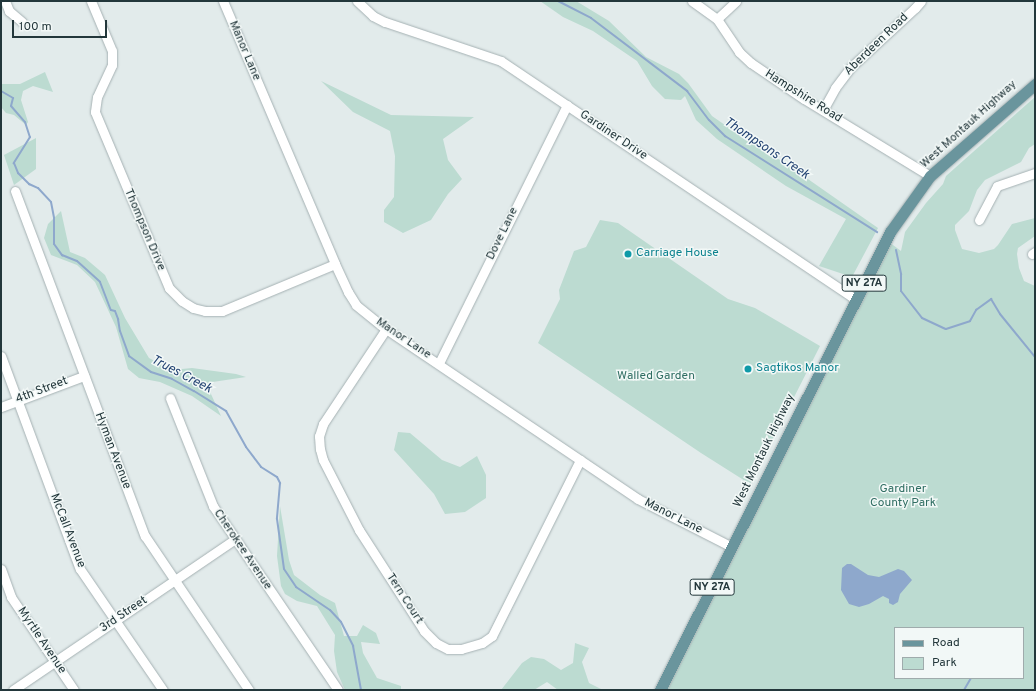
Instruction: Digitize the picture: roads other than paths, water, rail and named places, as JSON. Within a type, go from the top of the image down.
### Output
[{"type":"main road","name":"West Montauk Highway","points":[[732,547],[890,232],[930,176],[1035,84]]},
{"type":"main road","name":"NY 27A","points":[[660,690],[732,547]]},
{"type":"street","points":[[5,1],[9,11],[22,22]]},
{"type":"street","name":"Thompson Drive","points":[[91,1],[112,51],[112,65],[96,97],[95,112],[169,288],[182,301],[192,308],[205,311],[222,311],[335,264]]},
{"type":"street","name":"Manor Lane","points":[[223,1],[335,264],[356,305],[386,330],[439,363],[638,499],[732,547]]},
{"type":"street","name":"Gardiner Drive","points":[[357,1],[373,16],[386,22],[501,61],[856,300]]},
{"type":"street","name":"Hampshire Road","points":[[692,1],[717,19],[739,52],[751,63],[823,110],[930,176]]},
{"type":"street","points":[[717,19],[736,1]]},
{"type":"street","name":"Aberdeen Road","points":[[823,110],[835,88],[851,66],[916,8],[921,1]]},
{"type":"street","name":"Dove Lane","points":[[439,363],[567,105]]},
{"type":"street","points":[[979,220],[997,186],[1035,173]]},
{"type":"street","name":"Hyman Avenue","points":[[15,191],[140,527],[174,582],[249,690]]},
{"type":"street","name":"Tern Court","points":[[386,330],[323,424],[319,436],[320,449],[323,460],[359,530],[424,631],[436,643],[448,649],[461,649],[482,643],[492,636],[580,460]]},
{"type":"street","name":"McCall Avenue","points":[[1,356],[80,569],[163,690]]},
{"type":"street","name":"4th Street","points":[[1,407],[84,376]]},
{"type":"street","name":"Cherokee Avenue","points":[[170,398],[210,500],[338,690]]},
{"type":"street","name":"3rd Street","points":[[13,690],[54,661],[174,582],[235,539]]},
{"type":"street","name":"Myrtle Avenue","points":[[1,569],[11,597],[74,690]]},
{"type":"water","points":[[847,564],[851,564],[868,575],[879,577],[898,569],[904,571],[912,580],[900,594],[898,602],[893,605],[889,603],[889,599],[883,596],[869,604],[859,607],[849,604],[841,590],[842,568]]},
{"type":"waterway","name":"Thompsons Creek","points":[[558,1],[591,18],[687,91],[709,120],[725,136],[877,232]]},
{"type":"waterway","name":"Trues Creek","points":[[1,91],[13,98],[11,106],[25,122],[30,137],[14,163],[18,173],[29,184],[38,188],[51,202],[54,218],[54,244],[62,255],[77,261],[100,282],[111,310],[115,311],[129,356],[151,372],[172,379],[226,411],[246,447],[261,467],[277,477],[280,483],[277,519],[284,569],[296,587],[330,610],[341,622],[353,646],[361,690]]},
{"type":"waterway","name":"Thompsons Creek","points":[[896,250],[901,274],[901,291],[922,318],[946,329],[970,321],[976,310],[991,299],[1000,314],[1035,357]]},
{"type":"waterway","points":[[964,690],[970,679]]},
{"type":"place","name":"Carriage House","points":[[628,254]]},
{"type":"place","name":"Sagtikos Manor","points":[[748,369]]},
{"type":"park label","name":"Walled Garden","points":[[656,377]]},
{"type":"park label","name":"Gardiner County Park","points":[[903,497]]}]
